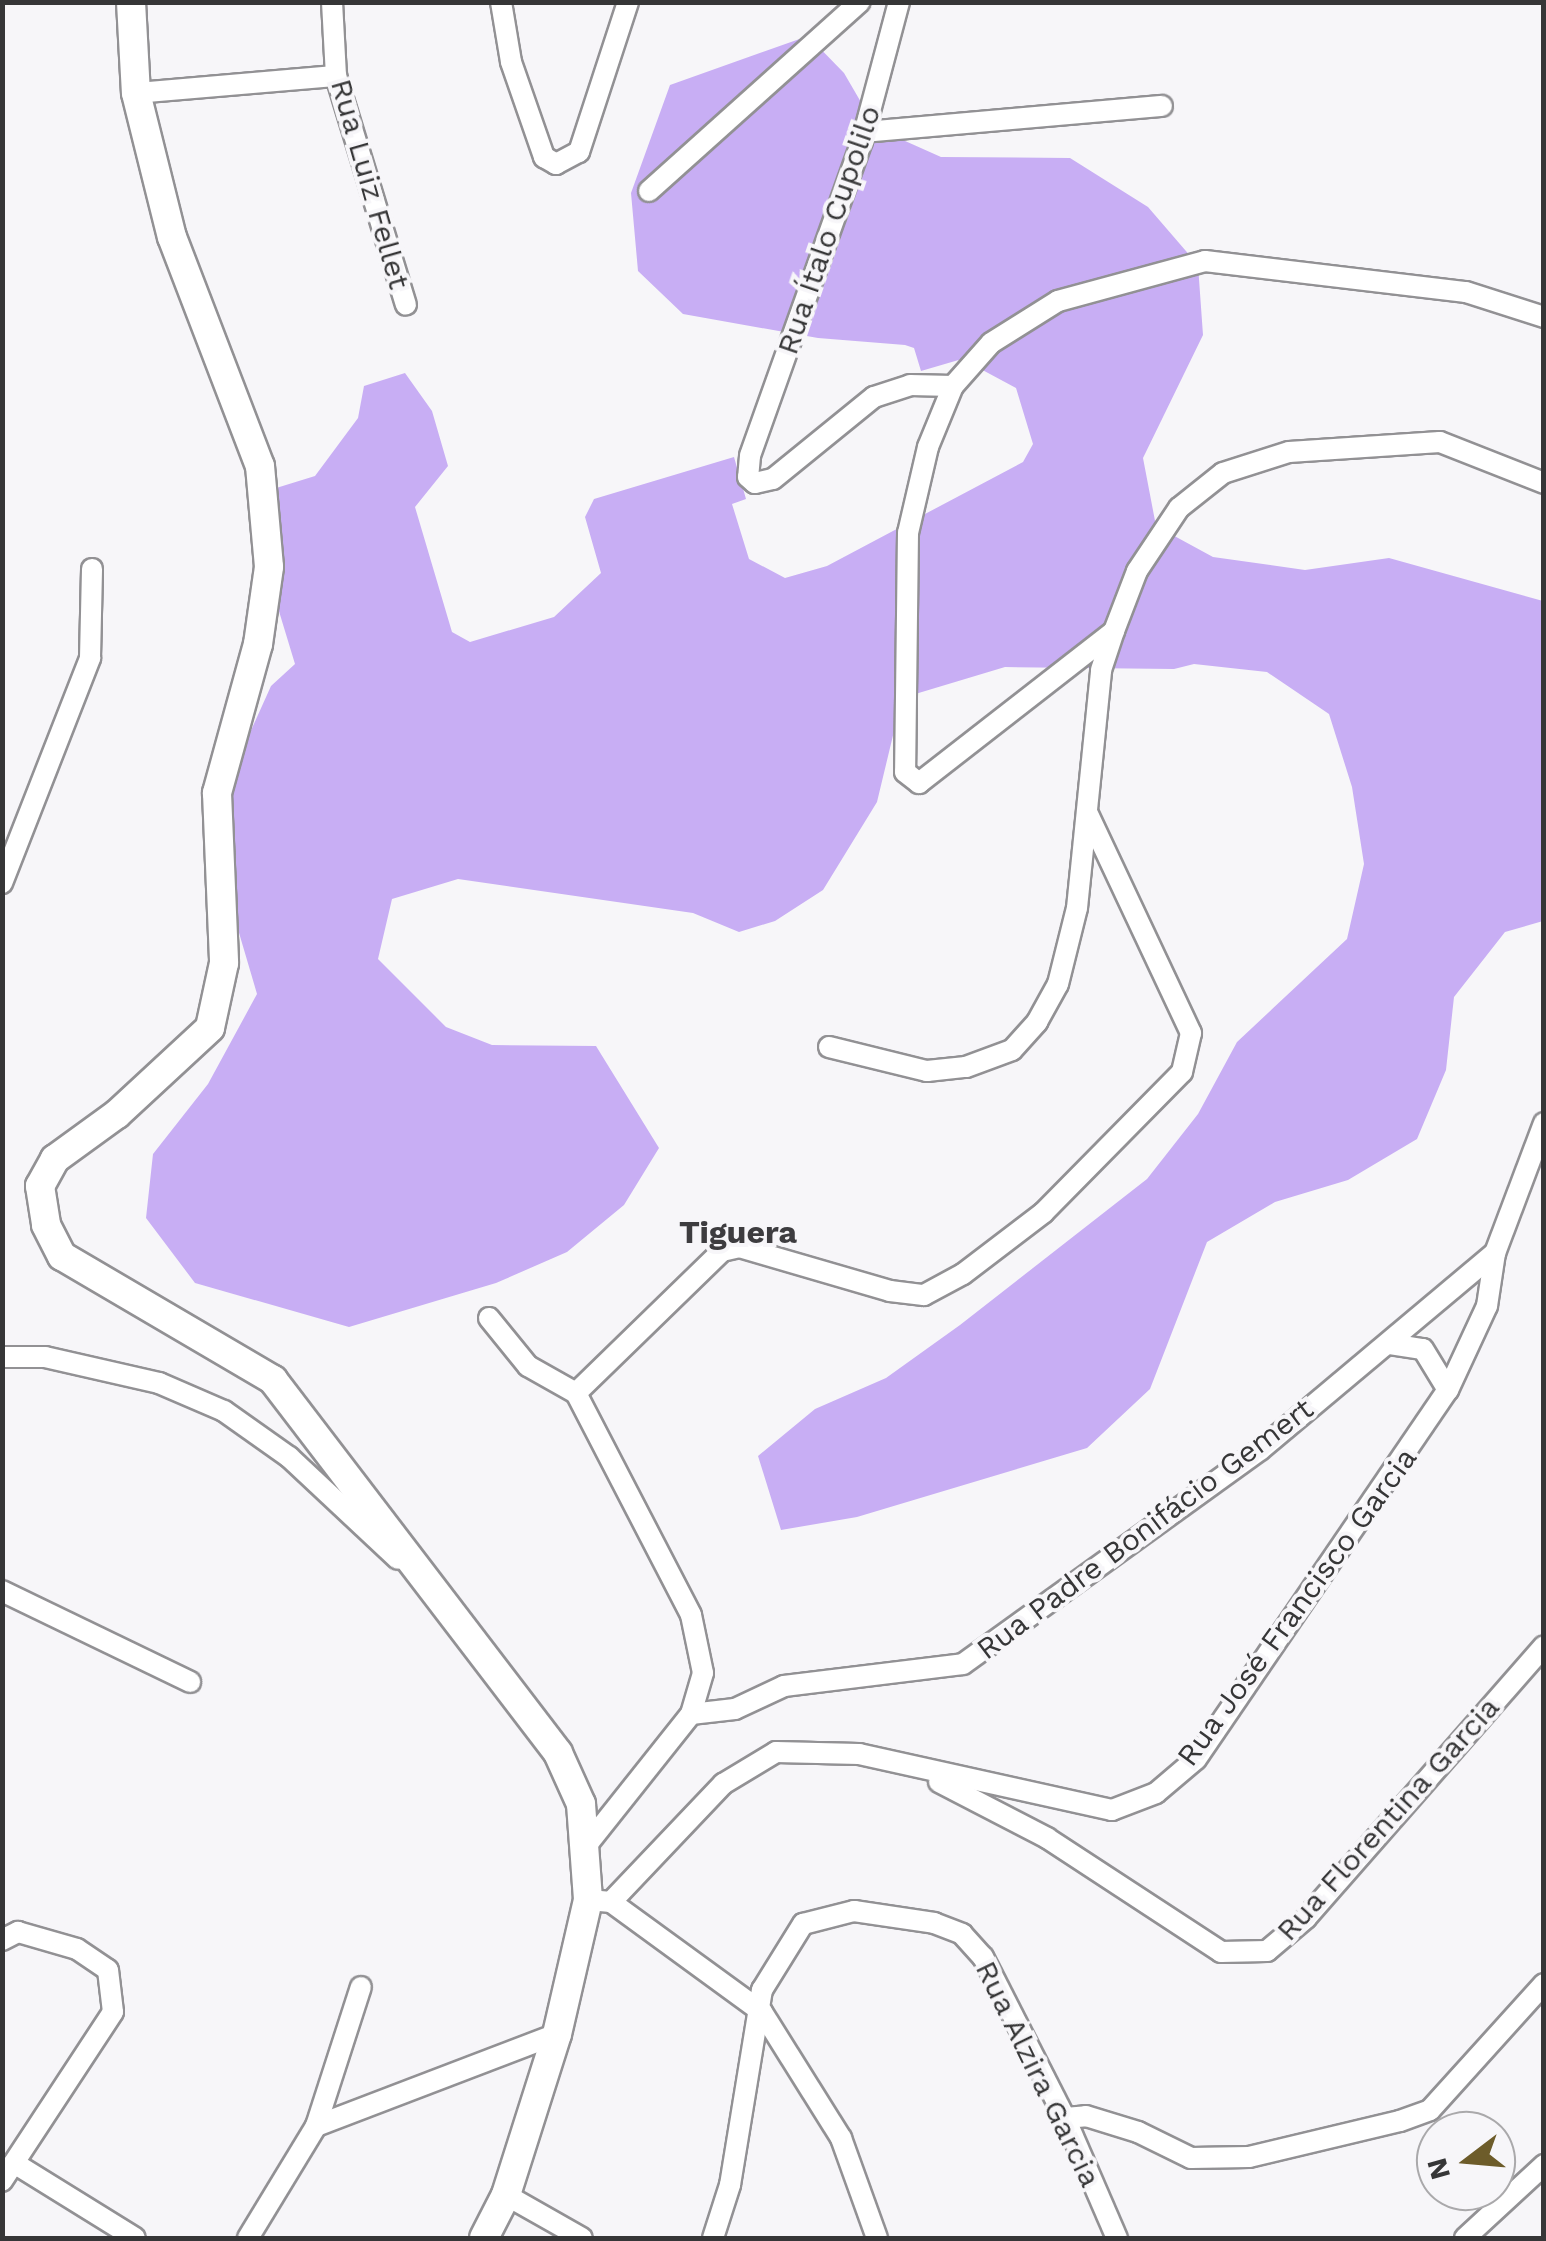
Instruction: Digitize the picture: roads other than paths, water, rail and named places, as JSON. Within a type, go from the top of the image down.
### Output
[{"type":"main road","points":[[131,2],[136,93],[172,238],[260,466],[269,568],[258,644],[217,793],[220,999],[210,1028],[118,1114],[54,1159],[40,1186],[46,1225],[72,1263],[272,1380],[558,1753],[581,1804],[586,1846],[600,1901],[506,2195],[484,2238]]},
{"type":"street","name":"Rua Luiz Fellet","points":[[332,2],[336,76],[406,305]]},
{"type":"street","points":[[501,2],[511,62],[544,157],[556,164],[579,152],[628,2]]},
{"type":"street","points":[[649,191],[860,2]]},
{"type":"street","name":"Rua Ítalo Cupolilo","points":[[899,2],[864,132],[750,456],[751,481],[773,480],[874,397],[910,386],[952,386]]},
{"type":"street","points":[[136,93],[336,76]]},
{"type":"street","points":[[864,132],[1162,106]]},
{"type":"street","points":[[1114,632],[926,782],[906,772],[908,533],[928,447],[952,386],[991,343],[1058,301],[1205,261],[1466,292],[1544,316]]},
{"type":"street","points":[[829,1048],[927,1071],[966,1067],[1012,1050],[1058,984],[1076,908],[1101,670],[1137,571],[1179,508],[1223,473],[1289,452],[1440,442],[1544,483]]},
{"type":"street","points":[[2,882],[52,766],[90,658],[92,569]]},
{"type":"street","points":[[576,1394],[722,1251],[739,1247],[890,1291],[924,1294],[962,1274],[1043,1212],[1182,1072],[1191,1033],[1086,810]]},
{"type":"street","name":"Rua José Francisco Garcia","points":[[600,1901],[723,1784],[776,1752],[859,1754],[1112,1810],[1156,1793],[1196,1758],[1448,1390],[1487,1306],[1495,1254],[1544,1123]]},
{"type":"street","name":"Rua Padre Bonifácio Gemert","points":[[691,1714],[735,1709],[784,1686],[963,1664],[1260,1450],[1495,1254]]},
{"type":"street","points":[[489,1318],[528,1366],[576,1394],[690,1615],[702,1673],[691,1714],[586,1846]]},
{"type":"street","points":[[1390,1344],[1423,1349],[1448,1390]]},
{"type":"street","points":[[2,1357],[46,1357],[159,1383],[224,1412],[289,1457],[443,1602]]},
{"type":"street","points":[[2,1591],[190,1682]]},
{"type":"street","name":"Rua Florentina Garcia","points":[[906,1765],[1047,1838],[1221,1952],[1243,1956],[1266,1951],[1306,1918],[1544,1646]]},
{"type":"street","points":[[600,1901],[762,2012],[842,2138],[877,2238]]},
{"type":"street","name":"Rua Alzira Garcia","points":[[714,2238],[730,2184],[762,2012],[762,1990],[803,1924],[854,1911],[934,1924],[962,1934],[983,1957],[1065,2118],[1117,2238]]},
{"type":"street","points":[[2,1940],[18,1932],[77,1948],[108,1970],[113,2012],[2,2182]]},
{"type":"street","points":[[1065,2118],[1086,2116],[1138,2132],[1191,2158],[1248,2157],[1400,2122],[1430,2110],[1544,1984]]},
{"type":"street","points":[[248,2238],[316,2126],[361,1987]]},
{"type":"street","points":[[316,2126],[557,2034]]},
{"type":"street","points":[[14,2163],[135,2238]]},
{"type":"street","points":[[1465,2238],[1544,2165]]},
{"type":"street","points":[[506,2195],[582,2238]]},
{"type":"district","name":"Tiguera","points":[[738,1232]]}]
